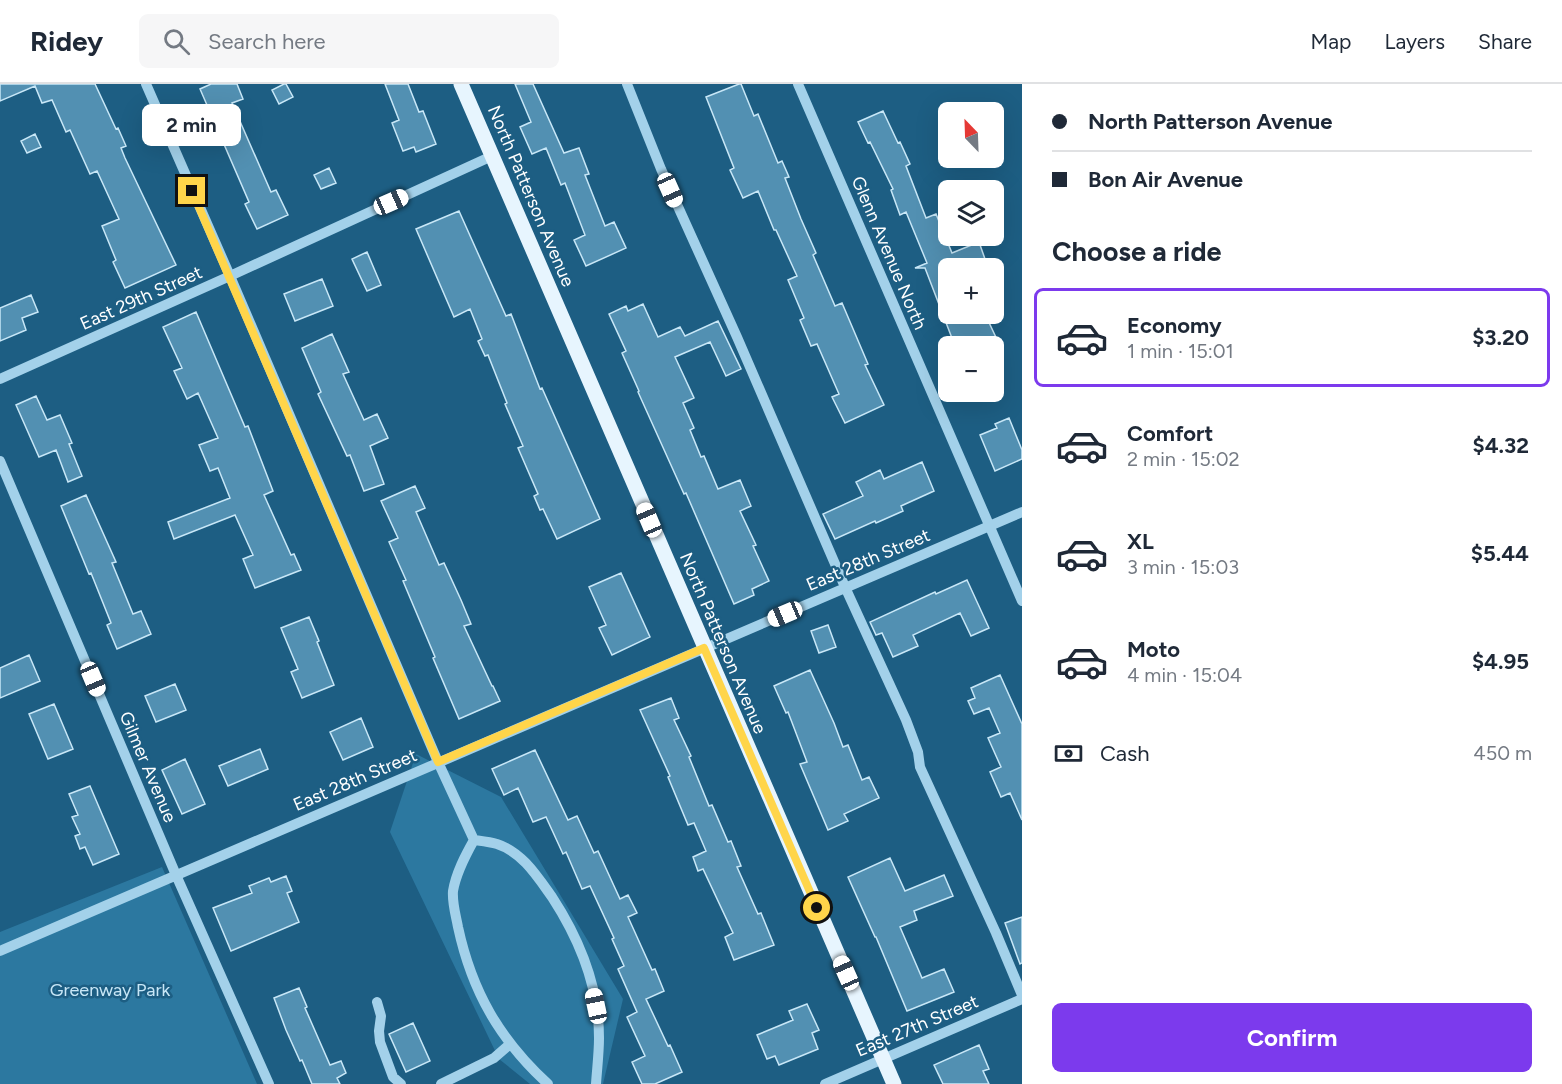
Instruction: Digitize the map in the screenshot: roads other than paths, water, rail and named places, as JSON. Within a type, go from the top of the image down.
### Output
[{"type":"main road","name":"North Patterson Avenue","points":[[461,84],[894,1084]]},
{"type":"street","points":[[146,84],[438,762],[474,840]]},
{"type":"street","points":[[627,84],[661,169],[845,588],[906,720],[918,752],[920,767],[996,933],[1022,997]]},
{"type":"street","name":"Glenn Avenue North","points":[[798,84],[1022,601]]},
{"type":"street","name":"East 29th Street","points":[[0,379],[492,156]]},
{"type":"street","name":"Gilmer Avenue","points":[[0,461],[176,875],[269,1084]]},
{"type":"street","name":"East 28th Street","points":[[0,951],[1022,512]]},
{"type":"street","points":[[474,840],[456,877],[453,893],[463,950],[477,988],[492,1017],[510,1044],[548,1084]]},
{"type":"street","points":[[474,840],[497,844],[525,861],[568,921],[590,973],[596,1006],[599,1038],[597,1084]]},
{"type":"street","name":"East 27th Street","points":[[825,1084],[1022,997]]},
{"type":"street","points":[[377,1002],[381,1016],[380,1042],[393,1077],[401,1084]]},
{"type":"street","points":[[441,1084],[494,1058],[510,1044]]},
{"type":"park label","name":"Greenway Park","points":[[110,990]]}]
